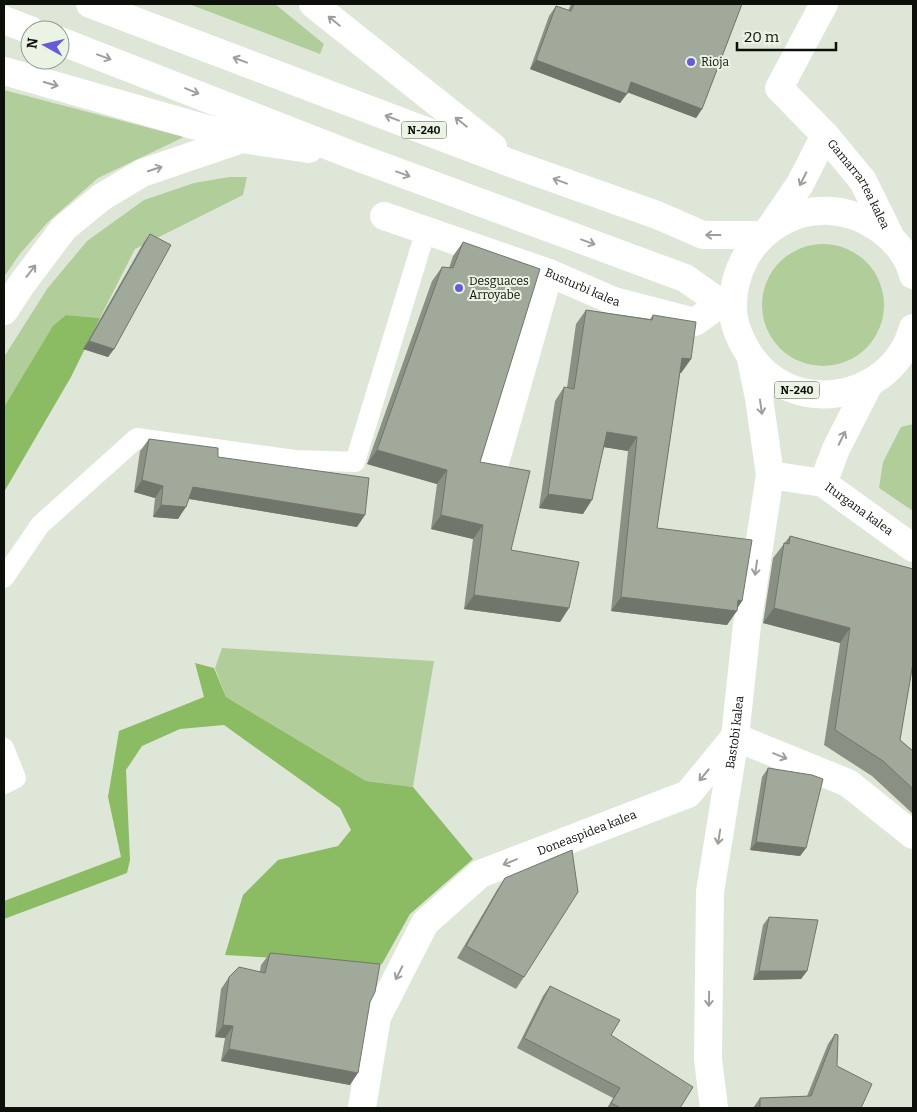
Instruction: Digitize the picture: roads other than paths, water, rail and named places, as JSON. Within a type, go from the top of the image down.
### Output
[{"type":"main road","name":"N-240","points":[[90,4],[513,164],[657,216],[703,235],[766,232]]},
{"type":"main road","points":[[313,4],[513,164]]},
{"type":"main road","name":"Gamarrartea kalea","points":[[824,4],[779,88],[825,135],[863,180],[890,236]]},
{"type":"main road","points":[[4,20],[20,26]]},
{"type":"main road","points":[[70,45],[357,157],[686,278],[727,308]]},
{"type":"main road","points":[[4,71],[242,139],[357,157]]},
{"type":"main road","name":"Gamarrartea kalea","points":[[766,232],[800,184],[825,135]]},
{"type":"main road","points":[[4,311],[20,285],[64,228],[102,197],[142,174],[242,139]]},
{"type":"main road","name":"N-240","points":[[913,275],[902,252],[890,236],[863,218],[831,210],[799,214],[766,232],[748,251],[738,270],[727,308],[739,337],[752,359],[776,381],[806,394],[838,395],[869,384],[904,366],[913,328]]},
{"type":"main road","name":"Busturbi kalea","points":[[384,216],[548,273],[614,301],[695,322],[727,308]]},
{"type":"main road","points":[[495,463],[548,273]]},
{"type":"main road","name":"Bastobi kalea","points":[[714,1108],[708,1059],[710,892],[735,737],[748,625],[770,475],[752,359]]},
{"type":"main road","points":[[823,483],[836,449],[869,384]]},
{"type":"main road","name":"Iturgana kalea","points":[[770,475],[823,483],[913,548]]},
{"type":"main road","points":[[735,737],[848,784],[913,835]]},
{"type":"main road","name":"Doneaspidea kalea","points":[[362,1108],[377,1017],[425,923],[480,874],[688,794],[735,737]]},
{"type":"lane","points":[[4,578],[40,525],[136,438],[296,460],[356,462],[426,230]]},
{"type":"lane","points":[[4,748],[16,778],[4,784]]},
{"type":"place","name":"Rioja","points":[[691,62]]},
{"type":"place","name":"Desguaces Arroyabe","points":[[459,288]]}]
